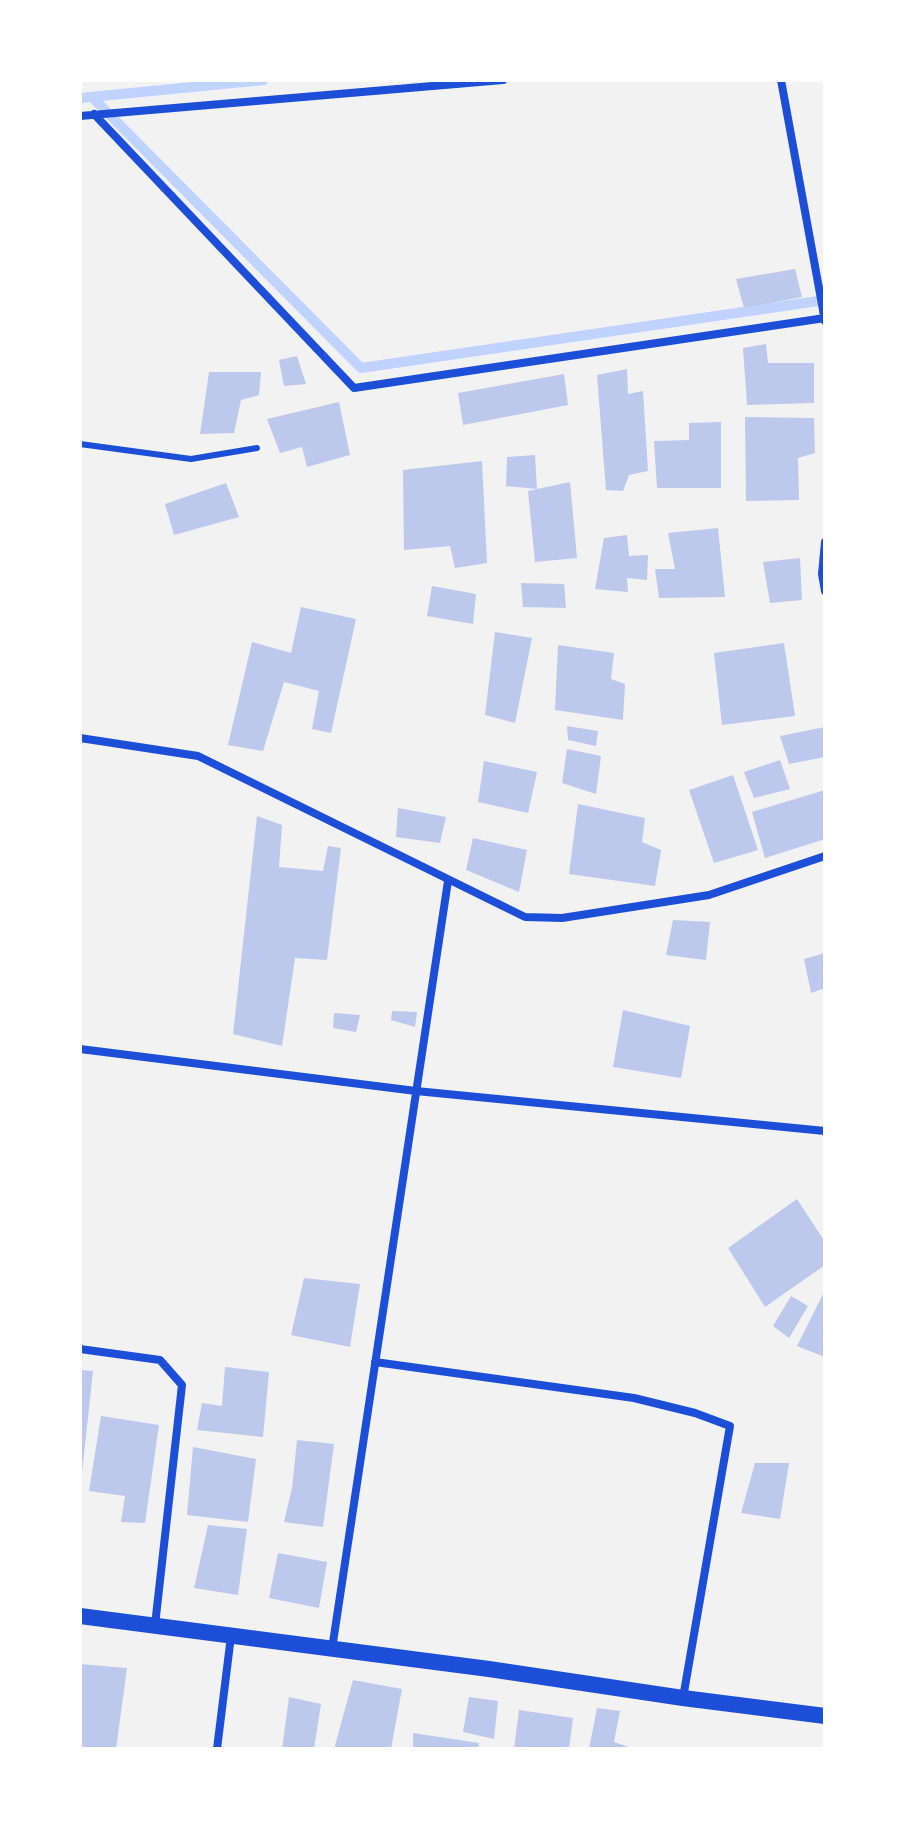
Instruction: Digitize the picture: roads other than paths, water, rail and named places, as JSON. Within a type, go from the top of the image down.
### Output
[{"type":"main road","points":[[80,1616],[825,1716]]},
{"type":"street","points":[[80,116],[503,80]]},
{"type":"street","points":[[94,114],[354,388],[825,319],[781,80]]},
{"type":"street","points":[[825,542],[822,574],[825,591]]},
{"type":"street","points":[[80,738],[198,756],[525,917],[562,918],[709,895],[825,856]]},
{"type":"street","points":[[332,1649],[448,881]]},
{"type":"street","points":[[80,1049],[416,1091],[825,1131]]},
{"type":"street","points":[[80,1349],[160,1360],[182,1385],[155,1626]]},
{"type":"street","points":[[375,1362],[634,1398],[695,1413],[730,1426],[683,1698]]},
{"type":"street","points":[[217,1749],[231,1636]]},
{"type":"lane","points":[[80,444],[191,459],[257,448]]},
{"type":"waterway","points":[[80,98],[264,80]]},
{"type":"waterway","points":[[92,97],[361,368],[825,300]]}]
